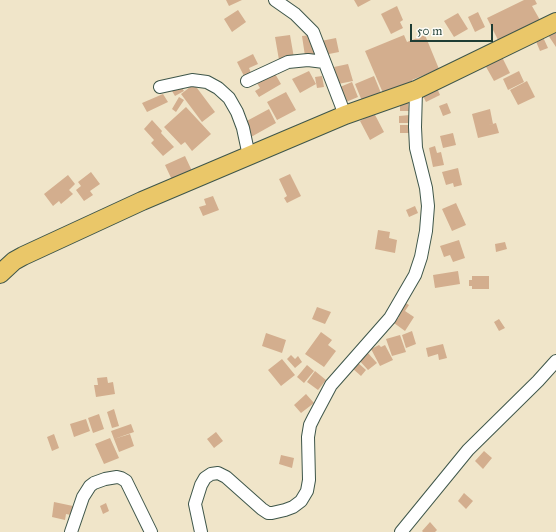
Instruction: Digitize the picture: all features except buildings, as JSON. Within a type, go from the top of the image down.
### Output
[{"type":"highway","points":[[0,274],[14,262],[37,249],[142,201],[345,115],[416,90],[556,22]]},
{"type":"street","points":[[274,0],[295,14],[313,32],[318,41],[324,62],[345,115]]},
{"type":"street","points":[[247,81],[288,62],[308,60],[324,62]]},
{"type":"street","points":[[160,87],[192,80],[207,82],[218,88],[229,98],[237,112],[249,156]]},
{"type":"street","points":[[201,532],[195,504],[201,485],[205,478],[211,474],[218,474],[231,480],[268,513],[285,510],[293,507],[301,501],[307,491],[309,480],[308,437],[310,425],[317,411],[337,377],[390,318],[415,276],[421,257],[426,231],[428,206],[425,183],[416,148],[416,90]]},
{"type":"street","points":[[401,532],[468,450],[538,381],[556,361]]},
{"type":"street","points":[[71,532],[83,497],[90,486],[105,479],[116,477],[126,481],[151,532]]}]
